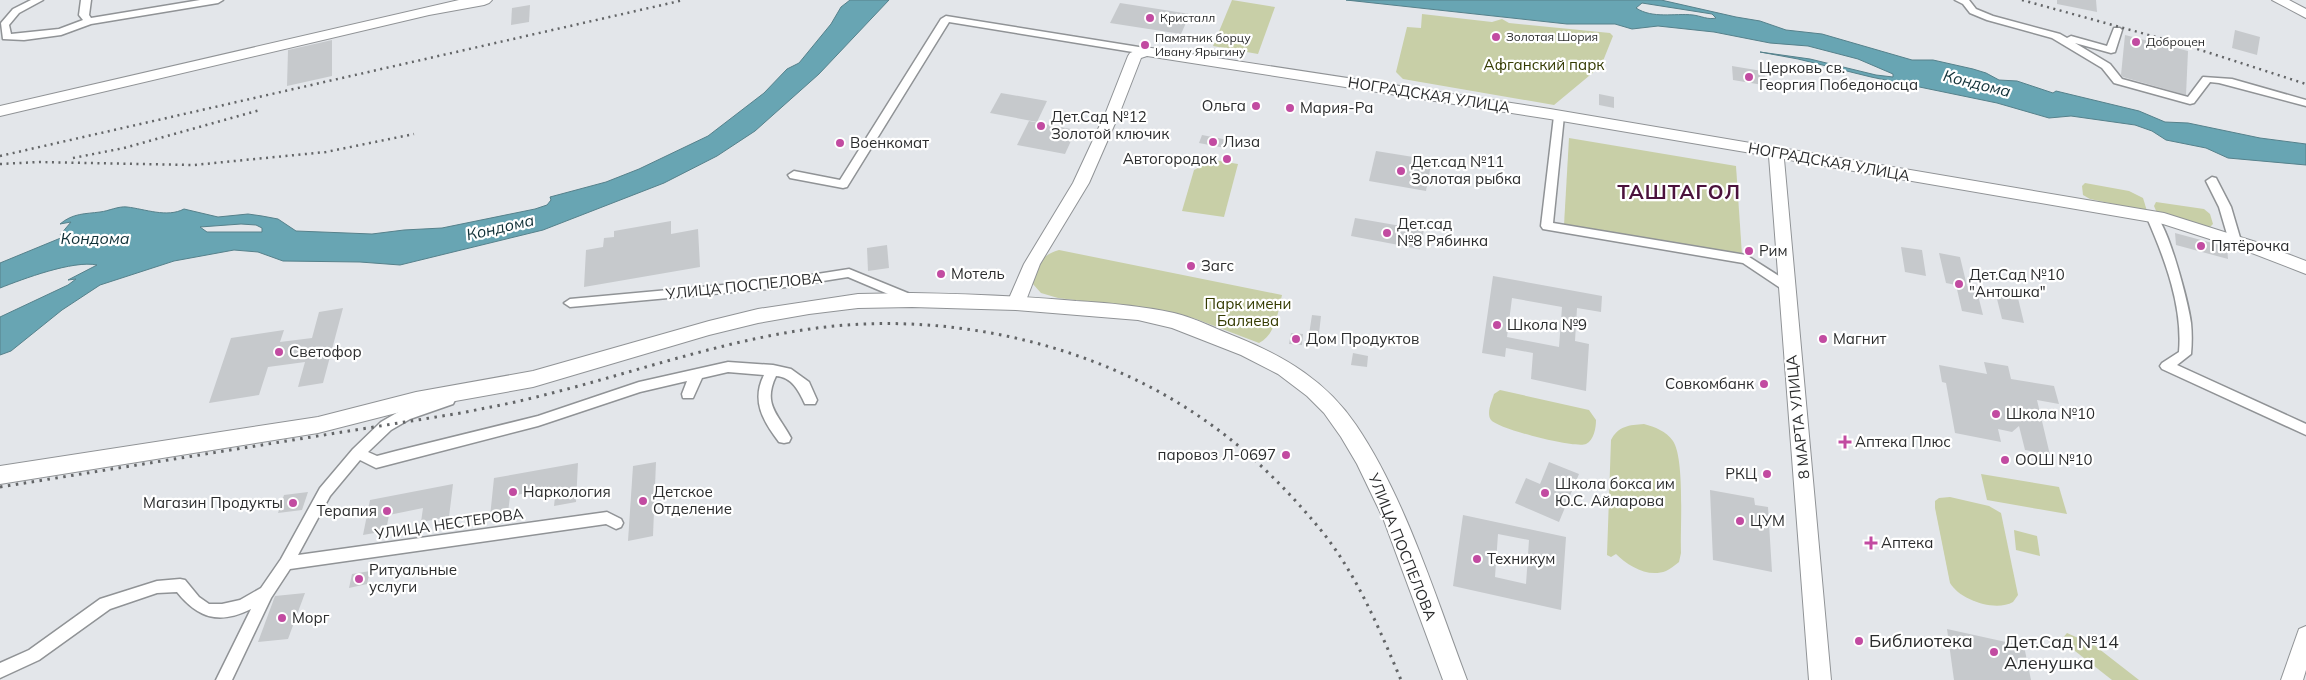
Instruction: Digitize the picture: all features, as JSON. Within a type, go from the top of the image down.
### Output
[{"type":"main road","points":[[0,111],[428,10],[484,0]]},
{"type":"main road","name":"УЛИЦА ПОСПЕЛОВА","points":[[0,475],[318,425],[416,400],[476,390],[562,371],[758,316],[858,301],[912,300],[1016,303],[1138,313],[1176,321],[1248,350],[1285,368],[1314,390],[1331,407],[1349,430],[1394,518],[1454,680]]},
{"type":"street","points":[[38,0],[16,11],[4,24],[7,37],[24,37],[61,32],[90,21],[218,0]]},
{"type":"street","points":[[86,0],[84,15],[90,21]]},
{"type":"street","points":[[1960,0],[1966,2],[1973,11],[1990,18],[2111,50],[2117,30]]},
{"type":"street","points":[[2279,0],[2306,14]]},
{"type":"street","name":"НОГРАДСКАЯ УЛИЦА","points":[[794,175],[842,184],[946,19],[1559,116],[2154,218],[2235,241],[2306,268]]},
{"type":"street","points":[[2056,36],[2106,66],[2118,81],[2190,101],[2207,79],[2222,79],[2271,96],[2306,103]]},
{"type":"street","points":[[1016,303],[1032,264],[1081,183],[1136,56],[1145,52]]},
{"type":"street","points":[[1559,116],[1547,226],[1746,260],[1786,286]]},
{"type":"street","name":"8 МАРТА УЛИЦА","points":[[1776,153],[1786,286],[1807,499],[1820,680]]},
{"type":"street","points":[[2212,181],[2225,206],[2235,241]]},
{"type":"street","points":[[2154,218],[2172,268],[2186,334],[2185,354],[2166,366],[2306,430]]},
{"type":"street","name":"УЛИЦА ПОСПЕЛОВА","points":[[570,303],[779,284],[849,273],[912,300]]},
{"type":"street","points":[[358,453],[376,462],[538,421],[630,390],[728,367],[786,372],[804,386],[810,400]]},
{"type":"street","points":[[773,370],[764,385],[764,407],[784,438]]},
{"type":"street","points":[[688,394],[697,374]]},
{"type":"street","points":[[224,680],[266,593],[286,563],[325,492],[358,453],[386,426],[405,415],[476,390]]},
{"type":"street","name":"УЛИЦА НЕСТЕРОВА","points":[[286,563],[607,518],[616,523]]},
{"type":"street","points":[[0,671],[34,656],[105,604],[157,587],[180,585],[194,602],[207,610],[222,611],[243,606],[266,593]]},
{"type":"street","points":[[2292,680],[2306,636]]},
{"type":"green space","points":[[1232,0],[1275,7],[1258,54],[1213,46]]},
{"type":"green space","name":"Афганский парк","points":[[1422,14],[1492,22],[1502,19],[1509,23],[1610,33],[1613,36],[1601,66],[1554,105],[1403,79],[1396,72],[1407,27],[1421,28]]},
{"type":"green space","points":[[1569,138],[1736,166],[1742,255],[1564,225]]},
{"type":"green space","points":[[1214,160],[1238,164],[1224,217],[1182,211],[1194,170]]},
{"type":"green space","points":[[2085,183],[2129,191],[2143,198],[2147,211],[2090,199],[2083,195],[2082,186]]},
{"type":"green space","points":[[2156,202],[2204,209],[2210,214],[2213,224],[2210,227],[2157,213],[2154,206]]},
{"type":"green space","name":"Парк имени Баляева","points":[[1059,250],[1282,295],[1273,328],[1265,339],[1259,343],[1196,319],[1166,311],[1058,298],[1041,293],[1032,283],[1038,266],[1047,255]]},
{"type":"green space","points":[[1500,390],[1589,410],[1596,420],[1593,437],[1586,444],[1568,444],[1521,433],[1497,424],[1491,420],[1489,411],[1494,394]]},
{"type":"green space","points":[[1644,424],[1660,430],[1673,441],[1677,450],[1681,478],[1681,553],[1679,562],[1668,570],[1659,573],[1639,570],[1626,563],[1616,554],[1611,557],[1607,555],[1611,440],[1617,432],[1625,427]]},
{"type":"green space","points":[[1981,474],[2059,487],[2067,514],[1987,500]]},
{"type":"green space","points":[[1950,497],[1989,506],[2001,513],[2018,595],[2013,602],[1997,606],[1978,603],[1962,595],[1950,583],[1935,501],[1939,498]]},
{"type":"green space","points":[[2014,530],[2037,536],[2040,556],[2016,550]]},
{"type":"green space","points":[[2067,633],[2094,645],[2139,680],[2112,680],[2061,640]]},
{"type":"water","name":"Кондома","points":[[850,0],[889,0],[819,74],[755,131],[717,156],[664,183],[543,230],[400,265],[360,262],[283,261],[258,252],[234,250],[174,261],[100,285],[62,310],[11,351],[0,355],[0,317],[68,285],[76,279],[68,280],[97,265],[75,265],[62,268],[34,275],[0,288],[0,263],[68,235],[67,233],[60,235],[71,222],[60,224],[65,220],[79,215],[124,207],[163,213],[177,212],[184,209],[218,217],[248,214],[278,219],[296,231],[372,234],[442,228],[535,209],[547,205],[551,200],[550,197],[606,182],[639,169],[708,136],[764,93],[787,69],[799,63],[831,24],[841,7]],"holes":[[[241,224],[256,225],[262,228],[262,232],[207,232],[200,227]]]},
{"type":"water","name":"Кондома","points":[[1346,0],[1661,0],[1760,21],[1786,30],[1822,34],[1912,60],[1933,60],[1973,69],[1999,80],[2017,81],[2053,93],[2056,91],[2139,111],[2165,122],[2188,123],[2260,138],[2306,144],[2306,165],[2228,158],[2206,148],[2166,140],[2152,131],[2135,125],[2071,116],[2049,118],[1997,103],[1760,52],[1810,59],[1876,75],[1893,77],[1893,74],[1858,59],[1808,46],[1770,43],[1714,32],[1658,26],[1632,29],[1615,24],[1567,24]],"holes":[[[1642,3],[1712,14],[1716,18],[1710,19],[1693,15],[1656,15],[1636,8]]]},
{"type":"building","points":[[2057,0],[2096,0],[2097,12],[2057,4]]},
{"type":"building","name":"Кристалл","points":[[1120,3],[1190,14],[1181,34],[1110,23]]},
{"type":"building","points":[[530,5],[529,22],[511,25],[512,8]]},
{"type":"building","points":[[2235,30],[2260,37],[2257,55],[2232,48]]},
{"type":"building","points":[[2125,35],[2188,51],[2186,95],[2123,77],[2121,75]]},
{"type":"building","points":[[332,40],[332,76],[287,86],[288,50]]},
{"type":"building","name":"Церковь св. Георгия Победоносца","points":[[1732,66],[1762,71],[1765,74],[1766,83],[1763,82],[1763,85],[1733,80]]},
{"type":"building","points":[[1001,93],[1047,101],[1037,122],[990,113]]},
{"type":"building","points":[[1599,94],[1614,97],[1614,108],[1599,105]]},
{"type":"building","points":[[1029,121],[1076,130],[1065,154],[1017,145]]},
{"type":"building","name":"Лиза","points":[[1202,135],[1228,140],[1225,148],[1199,143]]},
{"type":"building","name":"Дет.сад №11 Золотая рыбка","points":[[1376,151],[1432,160],[1426,191],[1369,181]]},
{"type":"building","name":"Дет.сад №8 Рябинка","points":[[1355,218],[1424,230],[1420,249],[1351,236]]},
{"type":"building","points":[[671,221],[671,234],[698,229],[700,267],[584,287],[586,250],[603,247],[604,238],[614,237],[614,231]]},
{"type":"building","name":"Пятёрочка","points":[[2175,233],[2227,247],[2228,259],[2176,245]]},
{"type":"building","points":[[887,245],[889,268],[868,271],[867,248]]},
{"type":"building","points":[[1901,247],[1922,250],[1926,276],[1905,272]]},
{"type":"building","points":[[1939,253],[1960,257],[1967,286],[1976,287],[1983,315],[1962,311],[1956,285],[1946,283]]},
{"type":"building","name":"Школа №9","points":[[1493,276],[1602,296],[1601,312],[1577,308],[1575,341],[1589,344],[1586,391],[1531,379],[1533,353],[1506,348],[1505,357],[1482,353]],"holes":[[[1512,298],[1562,307],[1559,347],[1507,337]]]},
{"type":"building","points":[[1995,291],[2017,294],[2024,323],[2002,319]]},
{"type":"building","name":"Светофор","points":[[343,308],[323,383],[298,387],[305,362],[268,367],[259,395],[209,403],[231,338],[284,330],[280,342],[312,338],[319,312]]},
{"type":"building","points":[[1312,315],[1321,316],[1318,342],[1308,341]]},
{"type":"building","name":"Дом Продуктов","points":[[1291,333],[1303,334],[1302,345],[1289,344]]},
{"type":"building","points":[[1353,353],[1368,356],[1367,367],[1351,365]]},
{"type":"building","name":"Школа №10","points":[[1984,362],[2008,366],[2011,379],[2054,386],[2059,404],[2037,400],[2050,455],[2025,450],[2019,426],[2012,432],[1998,429],[2001,442],[1955,433],[1946,383],[1942,382],[1939,365],[1987,374]]},
{"type":"building","name":"Детское Отделение","points":[[656,462],[653,536],[628,541],[633,466]]},
{"type":"building","name":"Школа бокса им Ю.С. Айларова","points":[[1549,462],[1579,474],[1559,522],[1515,503],[1526,478],[1540,484]]},
{"type":"building","name":"Наркология","points":[[578,463],[576,502],[554,506],[556,488],[510,496],[508,513],[490,517],[494,478]]},
{"type":"building","name":"Терапия","points":[[453,484],[449,517],[421,522],[423,508],[389,515],[386,531],[363,535],[370,500]]},
{"type":"building","name":"ЦУМ","points":[[1710,490],[1754,498],[1755,505],[1768,507],[1772,572],[1713,560]]},
{"type":"building","name":"Магазин Продукты","points":[[308,492],[302,510],[278,513],[284,495]]},
{"type":"building","name":"Техникум","points":[[1463,515],[1566,537],[1561,610],[1453,586]],"holes":[[[1498,534],[1529,540],[1526,584],[1495,577]]]},
{"type":"building","name":"Ритуальные услуги","points":[[370,571],[367,584],[349,588],[352,574]]},
{"type":"building","name":"Морг","points":[[305,593],[288,639],[258,642],[275,596]]},
{"type":"building","name":"Дет.Сад №14 Аленушка","points":[[1947,629],[2024,646],[2031,680],[1954,680]]},
{"type":"railway","points":[[0,156],[684,0]]},
{"type":"railway","points":[[2022,0],[2185,45],[2306,84]]},
{"type":"railway","points":[[73,158],[124,148],[260,110]]},
{"type":"railway","points":[[0,164],[39,162],[194,165],[326,152],[414,134]]},
{"type":"railway","points":[[0,487],[461,413],[532,398],[709,350],[780,334],[817,328],[867,324],[917,324],[968,329],[1068,352],[1115,370],[1160,393],[1203,419],[1235,443],[1280,484],[1333,546],[1366,601],[1401,680]]},
{"type":"place","name":"Кристалл","points":[[1150,18]]},
{"type":"place","name":"Золотая Шория","points":[[1496,37]]},
{"type":"place","name":"Доброцен","points":[[2136,42]]},
{"type":"place","name":"Памятник борцу Ивану Ярыгину","points":[[1145,45]]},
{"type":"place","name":"Церковь св. Георгия Победоносца","points":[[1749,77]]},
{"type":"place","name":"Ольга","points":[[1256,106]]},
{"type":"place","name":"Мария-Ра","points":[[1290,108]]},
{"type":"place","name":"Дет.Сад №12 Золотой ключик","points":[[1041,126]]},
{"type":"place","name":"Лиза","points":[[1213,142]]},
{"type":"place","name":"Военкомат","points":[[840,143]]},
{"type":"place","name":"Автогородок","points":[[1227,159]]},
{"type":"place","name":"Дет.сад №11 Золотая рыбка","points":[[1401,171]]},
{"type":"place","name":"Дет.сад №8 Рябинка","points":[[1387,233]]},
{"type":"place","name":"Пятёрочка","points":[[2201,246]]},
{"type":"place","name":"Рим","points":[[1749,251]]},
{"type":"place","name":"Загс","points":[[1191,266]]},
{"type":"place","name":"Мотель","points":[[941,274]]},
{"type":"place","name":"Дет.Сад №10 \"Антошка\"","points":[[1959,284]]},
{"type":"place","name":"Школа №9","points":[[1497,325]]},
{"type":"place","name":"Дом Продуктов","points":[[1296,339]]},
{"type":"place","name":"Магнит","points":[[1823,339]]},
{"type":"place","name":"Светофор","points":[[279,352]]},
{"type":"place","name":"Совкомбанк","points":[[1764,384]]},
{"type":"place","name":"Школа №10","points":[[1996,414]]},
{"type":"place","name":"Аптека Плюс","points":[[1845,442]]},
{"type":"place","name":"паровоз Л-0697","points":[[1286,455]]},
{"type":"place","name":"ООШ №10","points":[[2005,460]]},
{"type":"place","name":"РКЦ","points":[[1767,474]]},
{"type":"place","name":"Наркология","points":[[513,492]]},
{"type":"place","name":"Школа бокса им Ю.С. Айларова","points":[[1545,493]]},
{"type":"place","name":"Детское Отделение","points":[[643,501]]},
{"type":"place","name":"Магазин Продукты","points":[[293,503]]},
{"type":"place","name":"Терапия","points":[[387,511]]},
{"type":"place","name":"ЦУМ","points":[[1740,521]]},
{"type":"place","name":"Аптека","points":[[1871,543]]},
{"type":"place","name":"Техникум","points":[[1477,559]]},
{"type":"place","name":"Ритуальные услуги","points":[[359,579]]},
{"type":"place","name":"Морг","points":[[282,618]]},
{"type":"place","name":"Библиотека","points":[[1859,641]]},
{"type":"place","name":"Дет.Сад №14 Аленушка","points":[[1994,652]]},
{"type":"district","name":"ТАШТАГОЛ","points":[[1679,192]]}]
